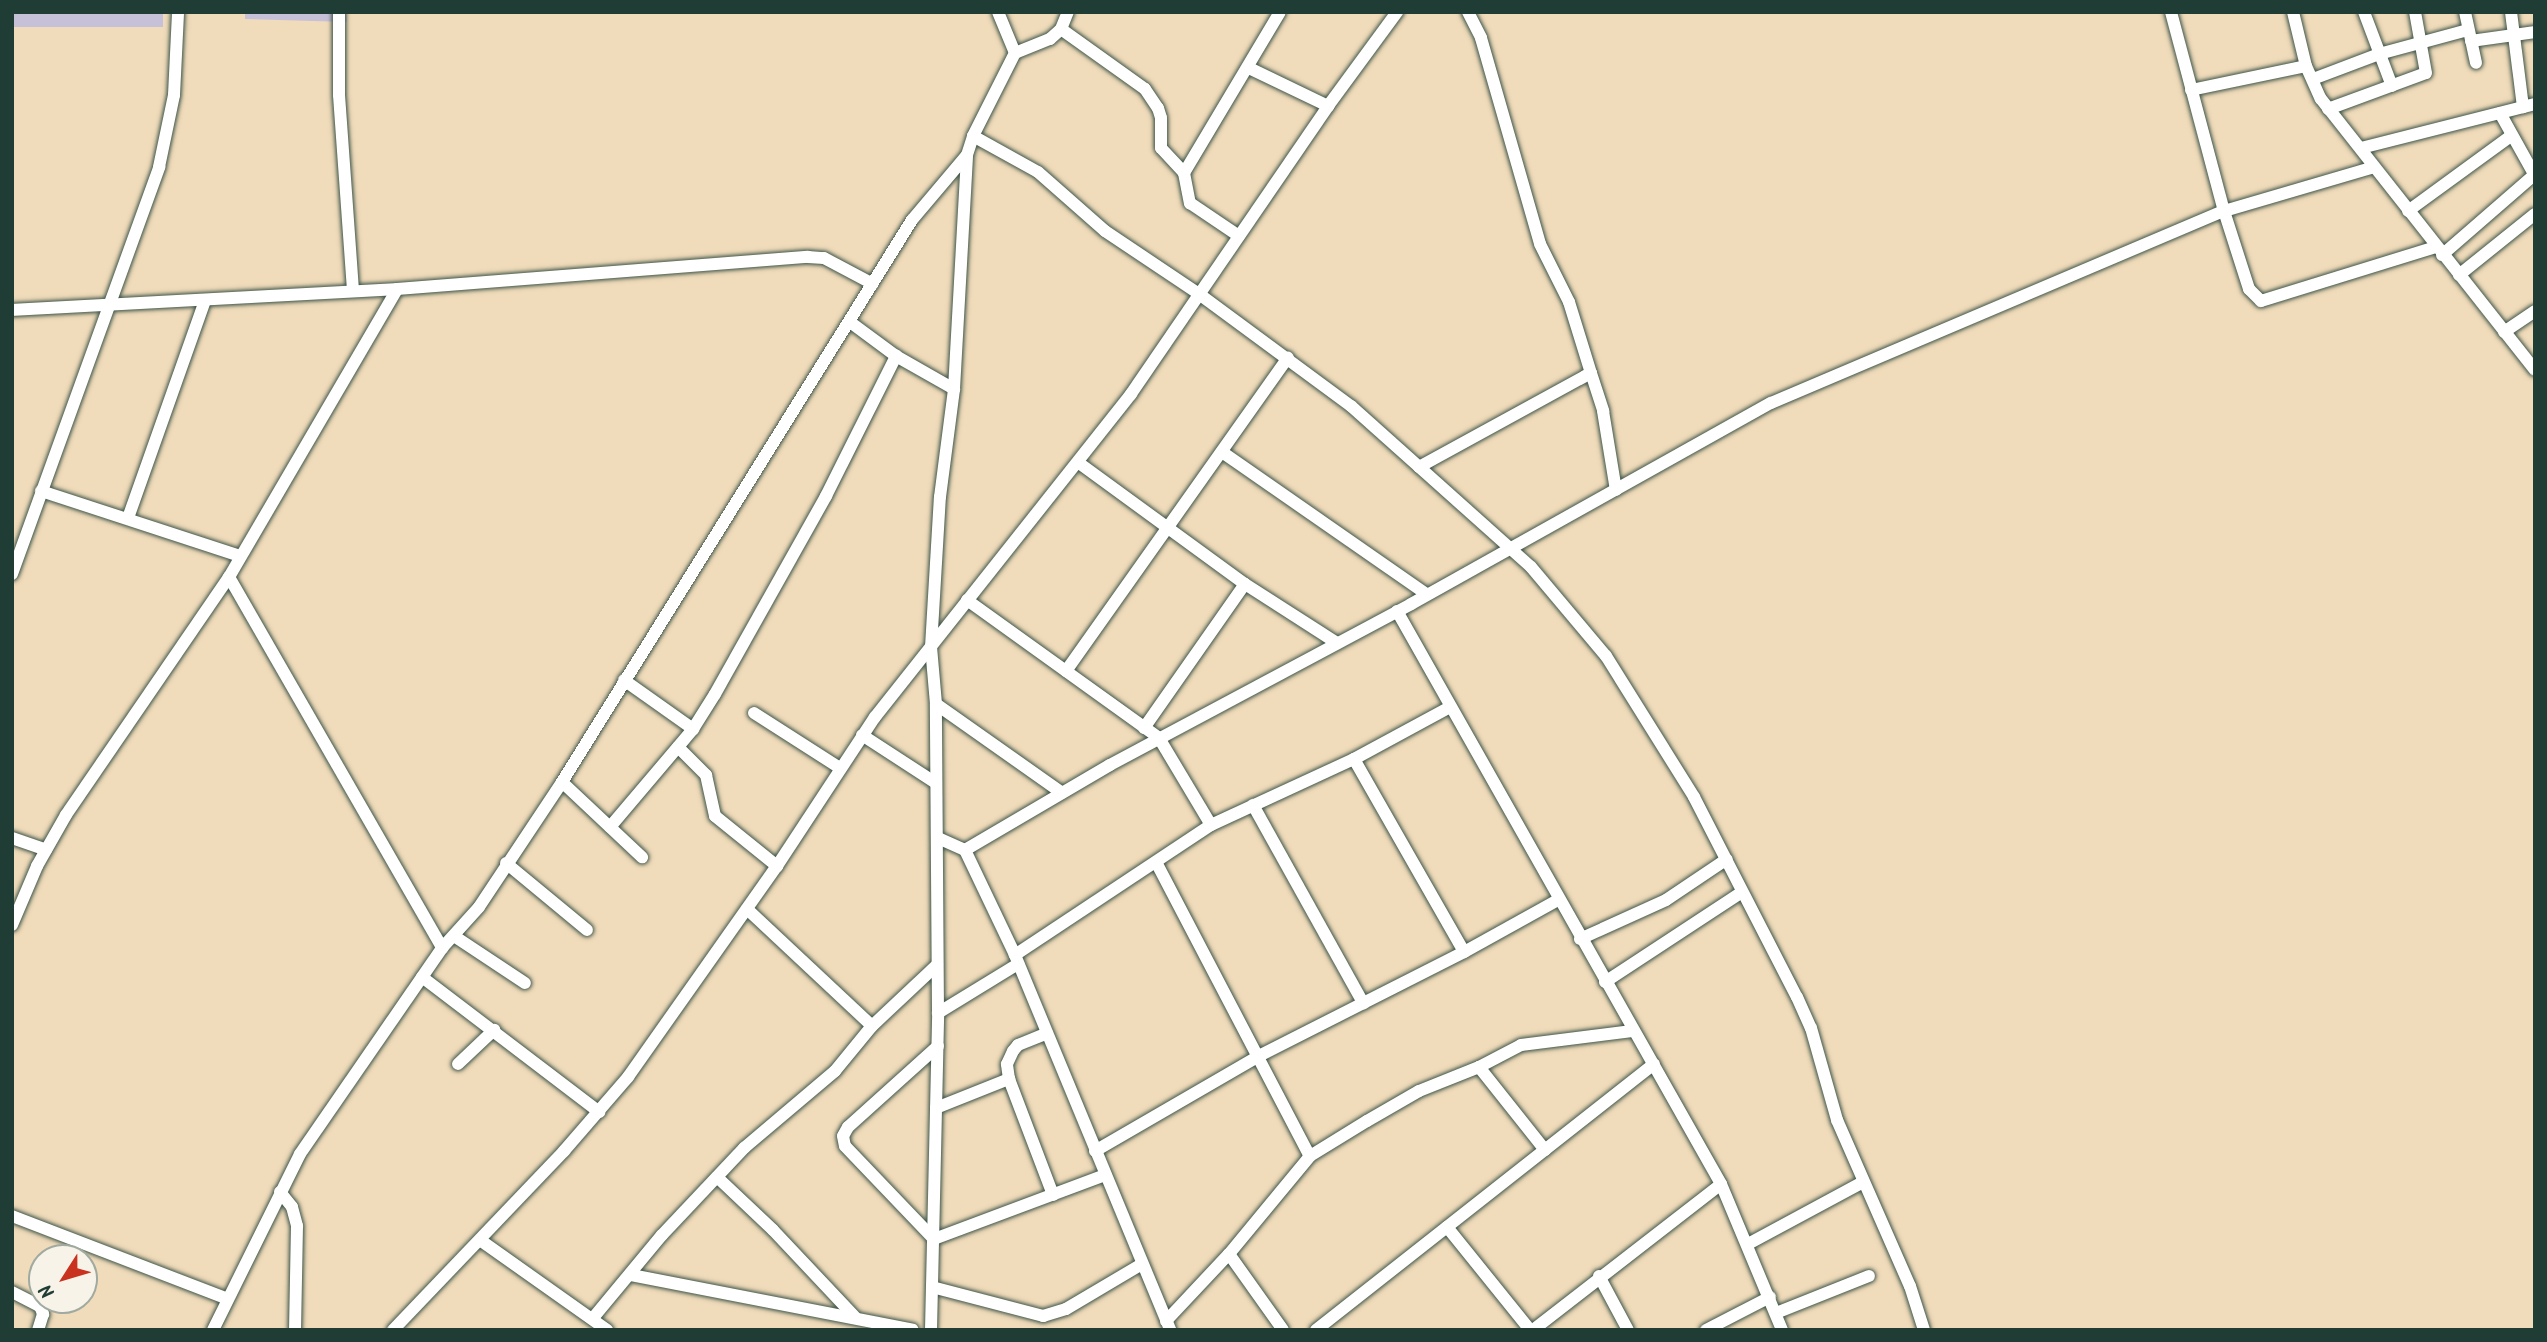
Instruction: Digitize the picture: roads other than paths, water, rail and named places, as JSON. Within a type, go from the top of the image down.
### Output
[{"type":"street","points":[[12,575],[159,167],[174,95],[178,12]]},
{"type":"street","points":[[339,12],[339,95],[353,291]]},
{"type":"street","points":[[998,12],[1015,53]]},
{"type":"street","points":[[931,1330],[938,1046],[938,838],[936,704],[931,647],[940,496],[954,389],[967,155],[973,136],[1015,53],[1036,47],[1061,29],[1068,12]]},
{"type":"street","points":[[1184,173],[1280,12]]},
{"type":"street","points":[[393,1330],[599,1112],[628,1077],[777,866],[863,735],[1131,394],[1328,106],[1397,12]]},
{"type":"street","points":[[1468,12],[1481,38],[1540,244],[1569,302],[1603,411],[1616,490]]},
{"type":"street","points":[[2171,12],[2224,211],[2249,289],[2261,301],[2438,251],[2534,176],[2500,113]]},
{"type":"street","points":[[2293,12],[2306,66],[2328,109],[2535,370]]},
{"type":"street","points":[[2364,12],[2392,86]]},
{"type":"street","points":[[2328,109],[2426,73],[2415,12]]},
{"type":"street","points":[[2465,12],[2476,63]]},
{"type":"street","points":[[2361,148],[2529,106],[2512,33],[2511,12]]},
{"type":"street","points":[[1061,29],[1145,89],[1158,108],[1161,118],[1161,148],[1184,173],[1190,203],[1239,236]]},
{"type":"street","points":[[2313,79],[2379,54],[2421,42],[2470,35],[2535,32]]},
{"type":"street","points":[[2191,90],[2306,66]]},
{"type":"street","points":[[1249,68],[1328,106]]},
{"type":"street","points":[[973,136],[1038,172],[1105,231],[1199,294],[1350,406],[1531,567],[1606,656],[1694,797],[1802,1007],[1837,1120],[1910,1286],[1924,1330]]},
{"type":"street","points":[[2408,211],[2511,136]]},
{"type":"street","points":[[2521,154],[2535,150]]},
{"type":"street","points":[[213,1330],[300,1154],[442,948],[479,906],[562,782],[873,284],[932,193],[967,155]]},
{"type":"street","points":[[965,850],[1160,738],[1397,611],[1771,403],[2224,211],[2374,167]]},
{"type":"street","points":[[2459,275],[2535,214]]},
{"type":"street","points":[[12,310],[397,289],[808,257],[824,258],[873,284]]},
{"type":"street","points":[[12,925],[46,850],[75,799],[229,578],[397,289]]},
{"type":"street","points":[[128,518],[205,300]]},
{"type":"street","points":[[2504,332],[2535,311]]},
{"type":"street","points":[[850,322],[896,356],[954,389]]},
{"type":"street","points":[[610,827],[693,729],[826,496],[896,356]]},
{"type":"street","points":[[1066,671],[1288,358]]},
{"type":"street","points":[[1419,467],[1591,373]]},
{"type":"street","points":[[1222,452],[1426,594]]},
{"type":"street","points":[[1079,463],[1245,584],[1336,643]]},
{"type":"street","points":[[41,491],[240,556]]},
{"type":"street","points":[[229,578],[442,948]]},
{"type":"street","points":[[1144,728],[1245,584]]},
{"type":"street","points":[[967,600],[1160,738],[1211,825]]},
{"type":"street","points":[[1397,611],[1632,1031],[1654,1064],[1721,1184],[1783,1330]]},
{"type":"street","points":[[624,680],[693,729]]},
{"type":"street","points":[[936,704],[1062,793]]},
{"type":"street","points":[[938,1013],[1211,825],[1354,759],[1450,707]]},
{"type":"street","points":[[754,713],[840,768]]},
{"type":"street","points":[[863,735],[936,783]]},
{"type":"street","points":[[678,747],[706,775],[716,816],[777,866]]},
{"type":"street","points":[[1354,759],[1464,952]]},
{"type":"street","points":[[562,782],[642,858]]},
{"type":"street","points":[[1253,805],[1363,1003]]},
{"type":"street","points":[[12,838],[46,850]]},
{"type":"street","points":[[938,838],[965,850],[1017,959],[1045,1034],[1168,1325],[1310,1156],[1419,1091],[1479,1067],[1521,1045],[1632,1031]]},
{"type":"street","points":[[1580,939],[1666,900],[1727,859]]},
{"type":"street","points":[[1156,862],[1310,1156]]},
{"type":"street","points":[[506,863],[587,930]]},
{"type":"street","points":[[1605,982],[1742,892]]},
{"type":"street","points":[[1096,1151],[1256,1057],[1464,952],[1558,900]]},
{"type":"street","points":[[747,909],[872,1026]]},
{"type":"street","points":[[454,936],[526,983]]},
{"type":"street","points":[[593,1318],[662,1235],[744,1148],[842,1064],[872,1026],[937,965]]},
{"type":"street","points":[[422,977],[599,1112]]},
{"type":"street","points":[[458,1064],[494,1030]]},
{"type":"street","points":[[1045,1034],[1018,1045],[1007,1064],[1009,1079],[1054,1195]]},
{"type":"street","points":[[934,1239],[845,1146],[843,1136],[848,1127],[938,1046]]},
{"type":"street","points":[[1316,1330],[1654,1064]]},
{"type":"street","points":[[1479,1067],[1545,1150]]},
{"type":"street","points":[[936,1108],[1009,1079]]},
{"type":"street","points":[[934,1239],[1105,1175]]},
{"type":"street","points":[[717,1177],[773,1230],[855,1318]]},
{"type":"street","points":[[1748,1244],[1863,1182]]},
{"type":"street","points":[[1447,1227],[1531,1330],[1721,1184]]},
{"type":"street","points":[[280,1192],[292,1207],[297,1226],[295,1330]]},
{"type":"street","points":[[12,1216],[228,1299]]},
{"type":"street","points":[[480,1240],[607,1330]]},
{"type":"street","points":[[1229,1254],[1283,1330]]},
{"type":"street","points":[[932,1287],[1043,1316],[1066,1309],[1142,1264]]},
{"type":"street","points":[[631,1275],[913,1330]]},
{"type":"street","points":[[1599,1276],[1628,1330]]},
{"type":"street","points":[[1776,1313],[1869,1276]]},
{"type":"street","points":[[12,1292],[40,1306],[43,1314],[38,1330]]},
{"type":"street","points":[[1706,1330],[1770,1297]]}]
